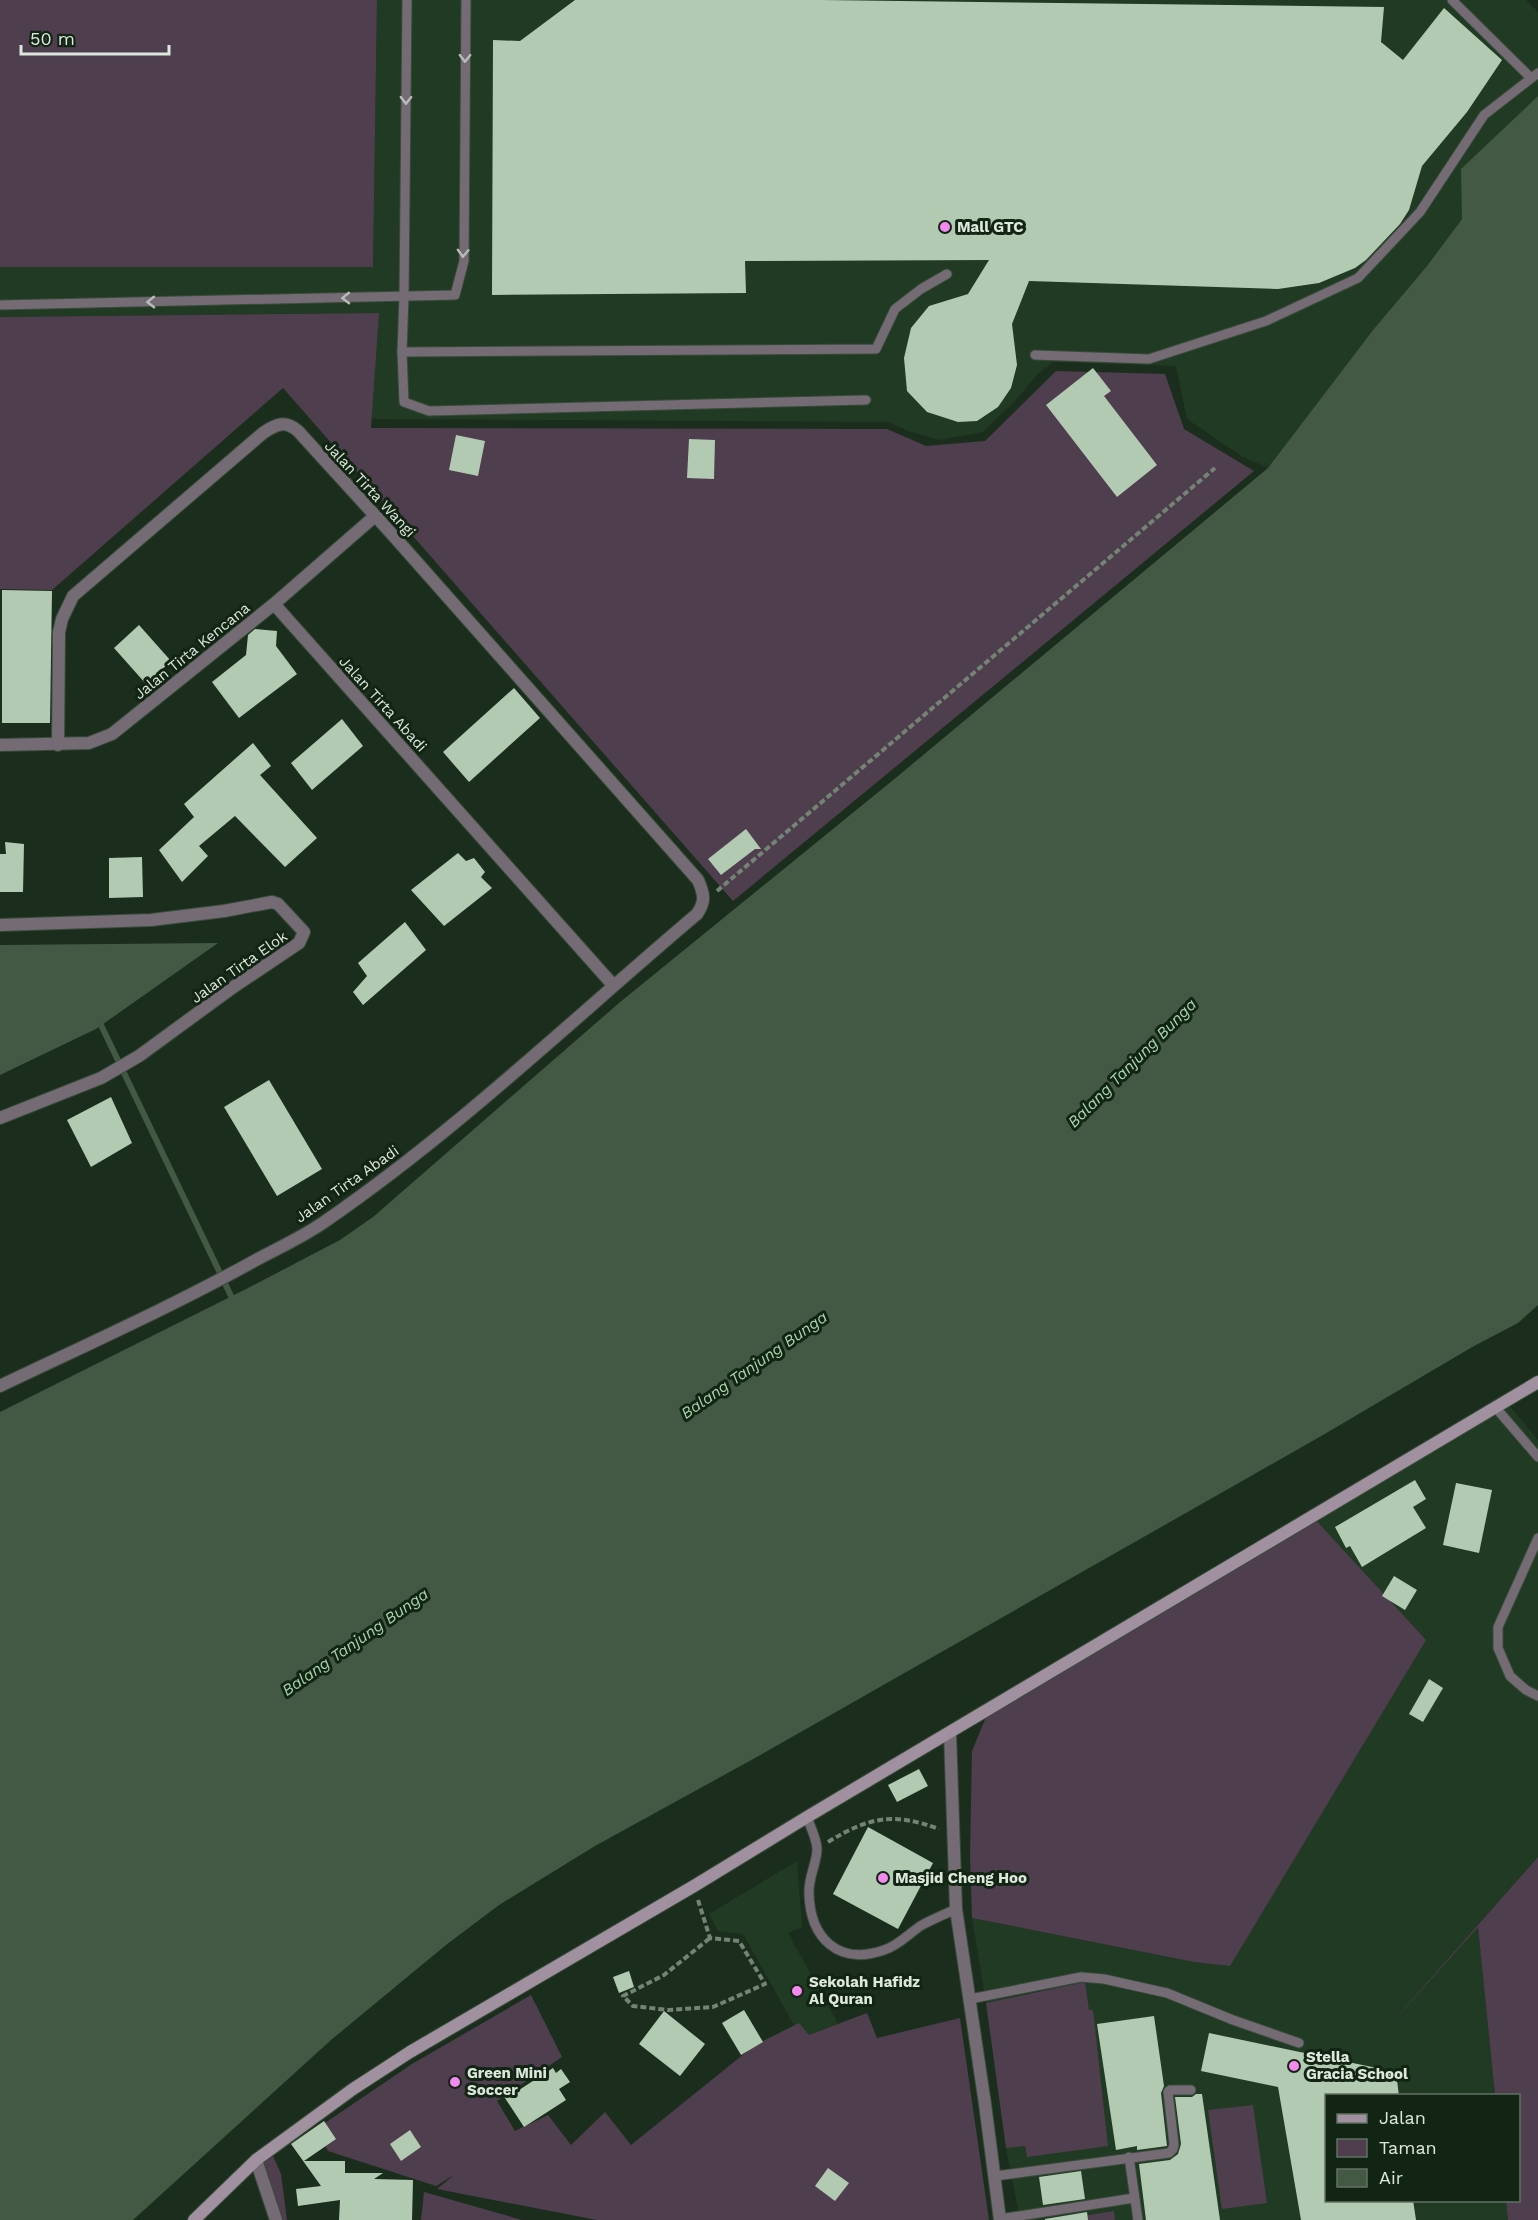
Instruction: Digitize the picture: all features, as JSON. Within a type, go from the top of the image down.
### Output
[{"type":"street","name":"Jalan Tirta Wangi","points":[[58,745],[59,632],[62,619],[73,596],[263,433],[278,424],[286,424],[294,428],[375,516],[698,880],[704,892],[704,901]]},
{"type":"street","name":"Jalan Tirta Kencana","points":[[0,745],[89,743],[112,734],[274,604],[375,516]]},
{"type":"street","name":"Jalan Tirta Abadi","points":[[274,604],[613,985]]},
{"type":"street","name":"Jalan Tirta Abadi","points":[[0,1386],[235,1272],[327,1221],[374,1186],[538,1053],[613,985],[697,914],[704,901]]},
{"type":"street","name":"Jalan Tirta Elok","points":[[0,925],[151,920],[224,911],[272,902],[278,904],[302,928],[304,934],[299,943],[232,988],[139,1056],[101,1078],[0,1118]]},
{"type":"street","points":[[194,2220],[256,2160],[310,2118],[410,2052],[694,1887],[807,1816],[1538,1382]]},
{"type":"street","points":[[950,1733],[956,1909],[1000,2219]]},
{"type":"street","points":[[256,2160],[276,2220]]},
{"type":"lane","points":[[407,0],[402,352],[404,402],[429,411],[866,400]]},
{"type":"lane","points":[[0,305],[455,295],[464,261],[466,0]]},
{"type":"lane","points":[[1035,355],[1149,359],[1266,321],[1358,278],[1420,212],[1484,115],[1534,75],[1452,0]]},
{"type":"lane","points":[[402,352],[876,349],[895,309],[946,274]]},
{"type":"lane","points":[[1496,1408],[1538,1457]]},
{"type":"lane","points":[[1538,1538],[1498,1627],[1497,1648],[1510,1676],[1526,1690],[1538,1696]]},
{"type":"lane","points":[[807,1816],[817,1849],[809,1891],[810,1908],[815,1928],[823,1940],[837,1950],[854,1955],[885,1950],[900,1943],[922,1925],[956,1909]]},
{"type":"lane","points":[[970,1999],[1081,1977],[1104,1979],[1167,1993],[1233,2020],[1299,2043]]},
{"type":"lane","points":[[995,2176],[1169,2152],[1173,2149],[1174,2135],[1168,2092],[1170,2090],[1191,2090]]},
{"type":"lane","points":[[1129,2157],[1138,2220]]},
{"type":"lane","points":[[1000,2219],[1134,2198]]},
{"type":"path","points":[[704,901],[1215,468]]},
{"type":"path","points":[[817,1849],[851,1828],[886,1817],[918,1821],[954,1835]]},
{"type":"path","points":[[694,1887],[710,1938]]},
{"type":"path","points":[[710,1938],[739,1941],[765,1983],[713,2007],[668,2010],[633,2006],[623,1996],[664,1975],[710,1938]]},
{"type":"shaded area","points":[[377,0],[1526,0],[1538,12],[1538,96],[1462,169],[1462,219],[1427,266],[1373,330],[1268,468],[1241,456],[1187,419],[1176,366],[1053,362],[1037,375],[1017,399],[983,432],[940,440],[887,422],[371,419],[378,313],[0,317],[0,267],[373,267]]},
{"type":"shaded area","points":[[1504,1399],[1538,1440],[1538,1857],[1439,1969],[1478,1926],[1495,2094],[1325,2094],[1325,2202],[1506,2202],[1508,2220],[1115,2220],[1114,2211],[1057,2220],[1020,2220],[1006,2148],[1104,2136],[1085,1982],[986,2003],[972,1918],[1194,1962],[1230,1966],[1313,1517]]},
{"type":"shaded area","name":"Sekolah Hafidz Al Quran","points":[[797,1861],[802,1927],[788,1933],[841,2029],[807,2048],[743,1934],[718,1931],[709,1914]]},
{"type":"green space","points":[[0,0],[377,0],[373,267],[0,267]]},
{"type":"green space","points":[[379,313],[371,428],[887,429],[926,446],[985,441],[1056,371],[1165,374],[1184,429],[1254,471],[733,901],[283,388],[52,590],[0,589],[0,317]]},
{"type":"green space","points":[[1313,1517],[1426,1640],[1230,1966],[1194,1962],[972,1918],[970,1855],[972,1751],[986,1717]]},
{"type":"green space","points":[[1538,1857],[1538,2220],[1508,2220],[1506,2202],[1520,2202],[1520,2094],[1495,2094],[1478,1927],[1379,2037]]},
{"type":"green space","points":[[1085,1982],[1089,2010],[1093,2010],[1108,2146],[1027,2157],[1025,2146],[1006,2148],[986,2003]]},
{"type":"green space","points":[[531,1995],[562,2057],[497,2101],[515,2131],[548,2115],[571,2145],[605,2112],[631,2145],[755,2045],[799,2023],[809,2035],[867,2013],[877,2038],[960,2018],[989,2220],[597,2220],[437,2189],[454,2175],[436,2186],[328,2151],[316,2129],[412,2064]]},
{"type":"green space","points":[[1253,2105],[1267,2203],[1222,2209],[1208,2110]]},
{"type":"green space","points":[[269,2147],[281,2174],[287,2220],[270,2220],[250,2164]]},
{"type":"green space","points":[[424,2192],[522,2220],[421,2220]]},
{"type":"green space","points":[[1114,2211],[1115,2220],[1057,2220]]},
{"type":"water","name":"Balang Tanjung Bunga","points":[[1538,96],[1538,1305],[1518,1323],[1474,1346],[1323,1435],[755,1758],[595,1846],[499,1905],[446,1945],[331,2040],[133,2220],[0,2220],[0,1412],[340,1240],[373,1217],[619,1003],[898,776],[1268,468],[1373,330],[1427,266],[1462,219],[1461,169]]},
{"type":"water","points":[[218,943],[96,1029],[0,1075],[0,945]]},
{"type":"building","name":"Mall GTC","points":[[575,0],[822,0],[1384,7],[1381,42],[1403,60],[1444,8],[1502,60],[1467,112],[1422,166],[1409,210],[1400,224],[1366,260],[1355,268],[1319,283],[1278,289],[1029,281],[1012,324],[1017,365],[1011,388],[998,407],[977,421],[958,422],[927,412],[907,391],[904,358],[911,328],[929,306],[968,294],[989,260],[745,261],[746,293],[492,295],[493,40],[520,41]]},
{"type":"building","points":[[1093,368],[1111,391],[1104,396],[1157,465],[1117,497],[1046,405]]},
{"type":"building","points":[[456,435],[485,441],[478,476],[449,470]]},
{"type":"building","points":[[689,439],[715,440],[714,479],[687,478]]},
{"type":"building","points":[[2,590],[52,591],[50,723],[2,723]]},
{"type":"building","points":[[139,625],[171,661],[146,684],[114,648]]},
{"type":"building","points":[[255,629],[277,631],[276,646],[297,674],[239,718],[212,682],[246,655],[248,635]]},
{"type":"building","points":[[514,688],[540,718],[469,782],[443,752]]},
{"type":"building","points":[[342,719],[363,746],[312,790],[291,763]]},
{"type":"building","points":[[253,743],[271,766],[260,775],[317,838],[285,867],[235,816],[199,846],[208,856],[182,882],[159,850],[194,817],[184,804]]},
{"type":"building","points":[[746,829],[761,849],[755,849],[721,875],[708,859]]},
{"type":"building","points":[[5,842],[24,844],[23,892],[0,892],[0,854],[6,854]]},
{"type":"building","points":[[458,853],[466,861],[474,858],[485,872],[481,877],[492,888],[444,926],[411,890]]},
{"type":"building","points":[[142,857],[143,897],[109,898],[109,858]]},
{"type":"building","points":[[405,922],[426,950],[363,1005],[353,992],[367,976],[358,963]]},
{"type":"building","points":[[269,1080],[322,1169],[277,1196],[224,1107]]},
{"type":"building","points":[[111,1097],[132,1143],[91,1167],[67,1120]]},
{"type":"building","points":[[1415,1480],[1426,1499],[1413,1507],[1426,1528],[1362,1567],[1350,1546],[1346,1548],[1335,1527]]},
{"type":"building","points":[[1456,1483],[1492,1490],[1479,1553],[1443,1545]]},
{"type":"building","points":[[1394,1576],[1417,1590],[1405,1610],[1382,1596]]},
{"type":"building","points":[[1429,1679],[1443,1688],[1423,1722],[1409,1714]]},
{"type":"building","points":[[919,1769],[928,1786],[897,1802],[888,1785]]},
{"type":"building","name":"Masjid Cheng Hoo","points":[[868,1827],[933,1863],[898,1929],[833,1894]]},
{"type":"building","points":[[629,1971],[634,1987],[619,1993],[613,1977]]},
{"type":"building","points":[[744,2010],[763,2042],[741,2055],[722,2023]]},
{"type":"building","points":[[664,2011],[705,2044],[680,2076],[639,2044]]},
{"type":"building","points":[[1154,2016],[1164,2086],[1161,2093],[1167,2146],[1137,2150],[1137,2146],[1116,2150],[1097,2024]]},
{"type":"building","points":[[1209,2033],[1396,2072],[1399,2094],[1325,2094],[1325,2202],[1413,2202],[1416,2220],[1301,2220],[1278,2087],[1201,2071]]},
{"type":"building","points":[[553,2068],[556,2073],[561,2069],[570,2082],[559,2089],[566,2100],[524,2127],[503,2095],[516,2086],[519,2090]]},
{"type":"building","points":[[1202,2094],[1220,2220],[1146,2220],[1139,2164],[1170,2160],[1178,2154],[1181,2144],[1175,2097],[1192,2097]]},
{"type":"building","points":[[324,2121],[336,2139],[304,2161],[345,2161],[345,2173],[383,2173],[374,2179],[413,2180],[412,2220],[339,2220],[340,2200],[298,2206],[296,2189],[321,2186],[291,2144]]},
{"type":"building","points":[[410,2130],[421,2147],[401,2161],[390,2144]]},
{"type":"building","points":[[828,2168],[849,2183],[835,2201],[815,2186]]},
{"type":"building","points":[[1081,2171],[1085,2199],[1043,2205],[1039,2177]]},
{"type":"building","points":[[1087,2212],[1088,2220],[1045,2220],[1045,2219]]},
{"type":"waterway","points":[[101,1025],[231,1296]]},
{"type":"place","name":"Mall GTC","points":[[945,227]]},
{"type":"place","name":"Masjid Cheng Hoo","points":[[883,1878]]},
{"type":"place","name":"Sekolah Hafidz Al Quran","points":[[797,1991]]},
{"type":"place","name":"Stella Gracia School","points":[[1294,2066]]},
{"type":"place","name":"Green Mini Soccer","points":[[455,2082]]}]
